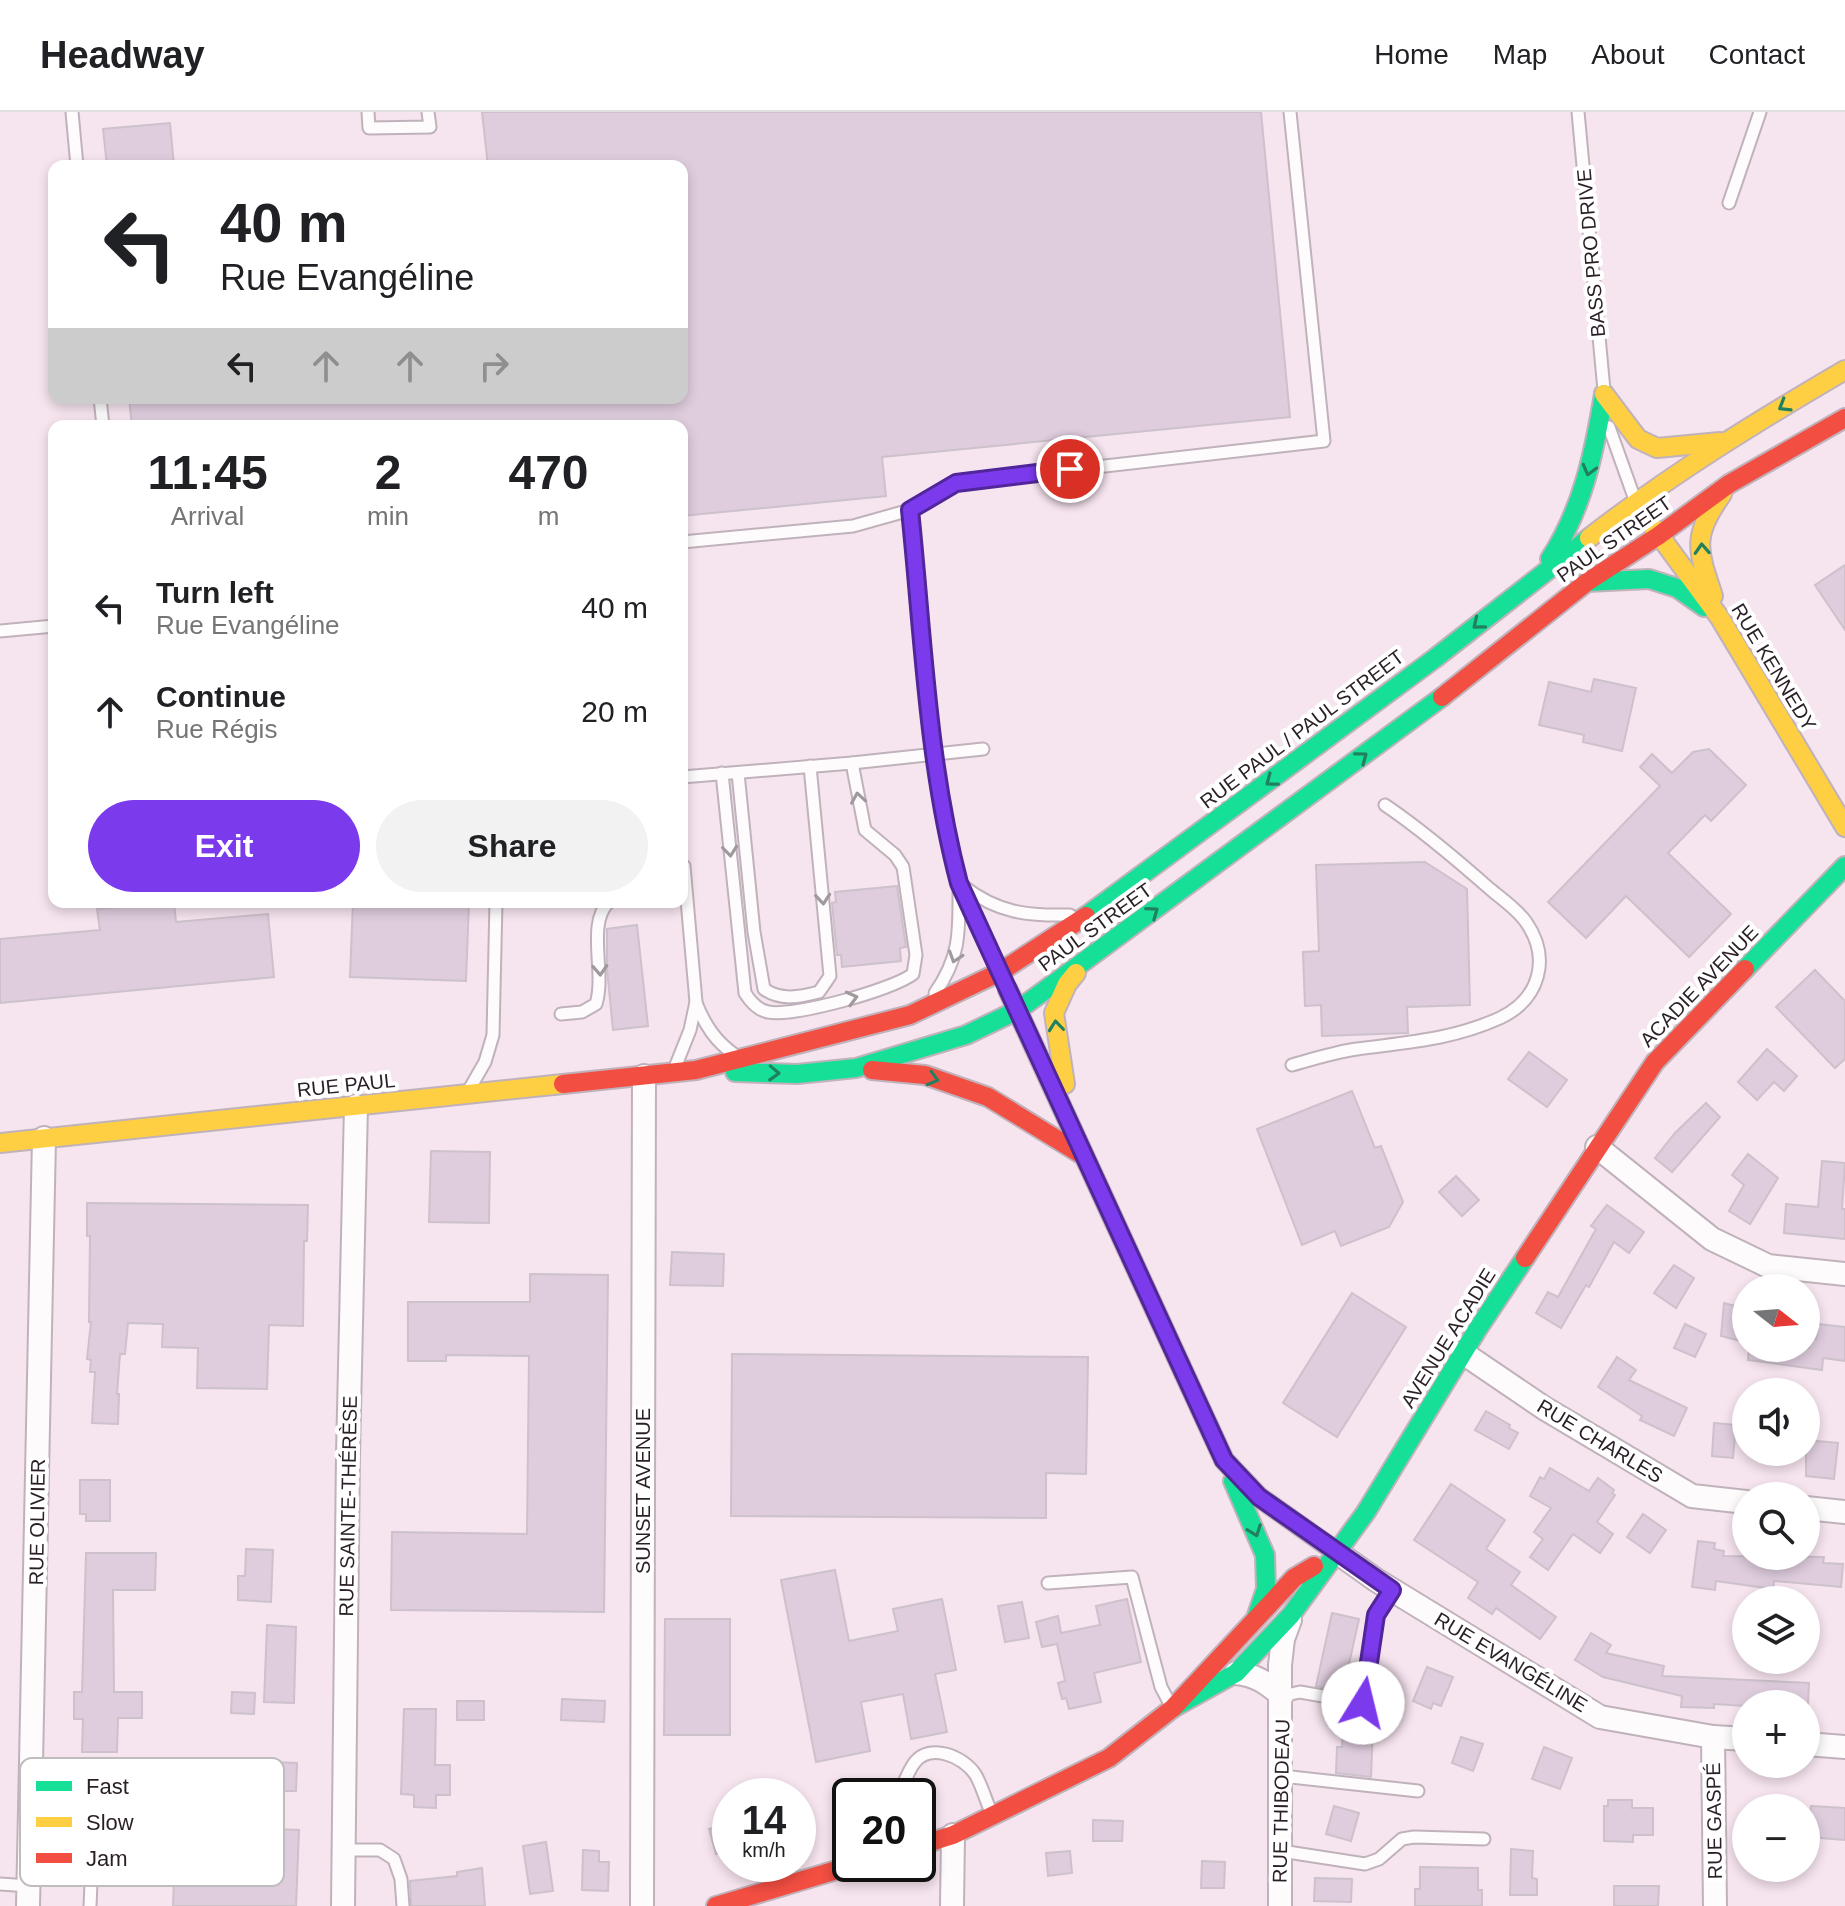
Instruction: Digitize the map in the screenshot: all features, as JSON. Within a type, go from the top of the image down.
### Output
[{"type":"main road","name":"PAUL STREET","points":[[1539,575],[1635,502],[1723,442],[1845,370]]},
{"type":"main road","points":[[1604,394],[1638,439],[1657,448],[1723,442]]},
{"type":"main road","points":[[1539,575],[1566,537],[1581,499],[1594,452],[1604,394]]},
{"type":"main road","points":[[1720,618],[1704,566],[1701,545],[1703,523],[1729,484],[1845,418]]},
{"type":"main road","name":"PAUL STREET","points":[[696,1070],[797,1074],[856,1068],[966,1035],[1018,1010],[1408,724],[1587,582],[1658,536],[1729,484]]},
{"type":"main road","name":"RUE KENNEDY","points":[[1635,502],[1720,618],[1845,827]]},
{"type":"main road","name":"RUE PAUL / PAUL STREET","points":[[1089,914],[1421,668],[1539,575]]},
{"type":"main road","points":[[1587,582],[1649,579],[1677,588],[1720,618]]},
{"type":"main road","name":"ACADIE AVENUE","points":[[1597,1147],[1655,1062],[1845,866]]},
{"type":"main road","name":"PAUL STREET","points":[[696,1070],[910,1015],[1000,972],[1089,914]]},
{"type":"main road","points":[[1084,1156],[1061,1068],[1054,1013],[1067,984],[1090,958]]},
{"type":"main road","points":[[1000,972],[1265,1555],[1266,1589],[1256,1618]]},
{"type":"main road","points":[[856,1068],[925,1075],[988,1097],[1084,1156]]},
{"type":"main road","name":"RUE PAUL","points":[[0,1143],[696,1070]]},
{"type":"main road","name":"AVENUE ACADIE","points":[[1338,1553],[1597,1147]]},
{"type":"main road","points":[[1224,1460],[1259,1497],[1338,1553]]},
{"type":"main road","points":[[936,1839],[953,1835],[1109,1758],[1173,1708],[1236,1673],[1291,1615],[1338,1553]]},
{"type":"main road","points":[[1173,1708],[1294,1578],[1338,1553]]},
{"type":"main road","points":[[716,1906],[832,1871]]},
{"type":"street","name":"SUNSET AVENUE","points":[[642,1906],[644,1076]]},
{"type":"street","name":"RUE SAINTE-THÉRÈSE","points":[[343,1906],[356,1106]]},
{"type":"street","name":"RUE OLIVIER","points":[[31,1758],[44,1138]]},
{"type":"street","points":[[1597,1147],[1712,1239],[1768,1266],[1845,1274]]},
{"type":"street","name":"RUE CHARLES","points":[[1463,1353],[1544,1408],[1692,1496],[1732,1500]]},
{"type":"street","points":[[1820,1509],[1845,1512]]},
{"type":"street","name":"RUE EVANGÉLINE","points":[[1338,1553],[1392,1590],[1600,1717],[1732,1738]]},
{"type":"street","name":"RUE THIBODEAU","points":[[1280,1906],[1280,1665],[1283,1639],[1291,1615]]},
{"type":"street","points":[[1236,1673],[1249,1674],[1265,1681],[1282,1696]]},
{"type":"street","name":"RUE GASPÉ","points":[[1713,1737],[1715,1906]]},
{"type":"street","points":[[1820,1745],[1845,1747]]},
{"type":"street","points":[[952,1906],[953,1835]]},
{"type":"lane","points":[[72,112],[76,160]]},
{"type":"lane","points":[[368,112],[369,128],[430,127],[428,112]]},
{"type":"lane","points":[[688,541],[853,526],[910,510],[956,483],[1324,441],[1290,112]]},
{"type":"lane","name":"BASS PRO DRIVE","points":[[1578,112],[1608,425],[1635,502]]},
{"type":"lane","points":[[1729,203],[1760,112]]},
{"type":"lane","points":[[910,510],[935,754],[948,841],[959,883],[1000,972]]},
{"type":"lane","points":[[0,631],[48,627]]},
{"type":"lane","points":[[688,776],[983,749]]},
{"type":"lane","points":[[722,773],[745,993],[751,1003],[767,1012],[817,1007],[860,996],[903,981],[913,974],[916,955],[903,867],[895,855],[865,830],[852,763]]},
{"type":"lane","points":[[738,773],[754,932],[764,989],[774,997],[801,997],[819,992],[830,976],[810,766]]},
{"type":"lane","points":[[1292,1065],[1354,1049],[1426,1042],[1465,1030],[1520,1008],[1534,988],[1540,965],[1537,941],[1525,919],[1418,827],[1385,805]]},
{"type":"lane","points":[[959,883],[981,900],[1029,916],[1089,914]]},
{"type":"lane","points":[[910,1015],[936,992],[950,972],[959,942],[959,883]]},
{"type":"lane","points":[[467,1094],[485,1062],[493,1035],[496,908]]},
{"type":"lane","points":[[561,1014],[582,1012],[596,1004],[601,989],[597,921],[602,908]]},
{"type":"lane","points":[[685,908],[696,1002],[706,1028],[722,1046],[741,1059]]},
{"type":"lane","points":[[673,1073],[690,1030],[696,1002]]},
{"type":"lane","points":[[1048,1583],[1132,1577],[1161,1687],[1173,1708]]},
{"type":"lane","points":[[1282,1696],[1300,1692],[1363,1703],[1376,1615],[1392,1590]]},
{"type":"lane","points":[[906,1778],[916,1760],[930,1753],[945,1753],[960,1760],[974,1773],[992,1815]]},
{"type":"lane","points":[[1282,1776],[1418,1791]]},
{"type":"lane","points":[[1281,1851],[1365,1864],[1379,1859],[1402,1839],[1484,1839]]},
{"type":"lane","points":[[344,1850],[380,1850],[394,1859],[401,1879],[403,1906]]},
{"type":"lane","points":[[0,1884],[28,1896]]},
{"type":"lane","points":[[90,1906],[91,1886]]},
{"type":"building","points":[[482,112],[1261,112],[1290,417],[882,457],[886,496],[688,515],[688,420],[131,420],[130,404],[688,404],[688,160],[487,160]]},
{"type":"building","points":[[170,123],[173,160],[106,160],[103,129]]},
{"type":"building","points":[[1845,565],[1845,630],[1815,585]]},
{"type":"building","points":[[1594,679],[1636,688],[1622,751],[1583,742],[1584,735],[1539,725],[1549,682],[1591,692]]},
{"type":"building","points":[[1709,749],[1746,785],[1711,821],[1705,815],[1668,853],[1731,914],[1689,957],[1626,896],[1586,938],[1548,902],[1660,786],[1640,767],[1652,754],[1672,773],[1693,752]]},
{"type":"building","points":[[1425,862],[1467,889],[1470,1005],[1407,1007],[1408,1033],[1322,1036],[1321,1005],[1305,1006],[1303,952],[1319,951],[1316,865]]},
{"type":"building","points":[[897,886],[906,947],[900,948],[901,961],[842,967],[841,955],[837,955],[832,903],[836,902],[835,892]]},
{"type":"building","points":[[175,908],[176,922],[268,914],[274,977],[0,1003],[0,939],[100,930],[97,909]]},
{"type":"building","points":[[353,908],[469,908],[466,981],[350,977]]},
{"type":"building","points":[[637,925],[648,1026],[613,1030],[607,929]]},
{"type":"building","points":[[1815,970],[1845,1001],[1845,1059],[1835,1068],[1776,1007]]},
{"type":"building","points":[[1767,1049],[1797,1076],[1784,1091],[1774,1082],[1757,1100],[1738,1082]]},
{"type":"building","points":[[1529,1052],[1567,1080],[1547,1107],[1508,1079]]},
{"type":"building","points":[[1352,1091],[1375,1148],[1381,1146],[1403,1202],[1389,1227],[1341,1246],[1335,1231],[1302,1245],[1257,1129]]},
{"type":"building","points":[[1706,1103],[1720,1117],[1672,1172],[1655,1158]]},
{"type":"building","points":[[431,1151],[490,1152],[489,1223],[429,1222]]},
{"type":"building","points":[[1748,1154],[1778,1178],[1750,1224],[1729,1211],[1744,1185],[1732,1175]]},
{"type":"building","points":[[1822,1161],[1845,1163],[1842,1209],[1845,1209],[1845,1239],[1784,1233],[1786,1204],[1818,1207]]},
{"type":"building","points":[[1456,1176],[1479,1200],[1462,1216],[1439,1192]]},
{"type":"building","points":[[87,1203],[308,1205],[307,1241],[304,1241],[303,1326],[269,1325],[267,1389],[197,1388],[198,1348],[162,1347],[163,1324],[128,1323],[125,1354],[120,1354],[118,1424],[92,1423],[95,1372],[90,1372],[91,1360],[87,1359],[91,1322]]},
{"type":"building","points":[[1607,1205],[1644,1232],[1629,1253],[1614,1242],[1561,1328],[1536,1313],[1548,1292],[1558,1297],[1596,1229],[1591,1226]]},
{"type":"building","points":[[672,1252],[724,1254],[723,1286],[670,1285]]},
{"type":"building","points":[[1674,1265],[1694,1278],[1676,1308],[1654,1293]]},
{"type":"building","points":[[530,1274],[608,1275],[604,1612],[391,1610],[392,1532],[527,1534],[529,1356],[446,1355],[446,1361],[408,1361],[408,1302],[530,1302]]},
{"type":"building","points":[[1352,1293],[1406,1327],[1337,1437],[1283,1403]]},
{"type":"building","points":[[1724,1303],[1732,1305],[1732,1339],[1721,1336]]},
{"type":"building","points":[[1685,1324],[1706,1334],[1695,1357],[1674,1348]]},
{"type":"building","points":[[1820,1324],[1845,1327],[1845,1361],[1823,1358],[1822,1370],[1763,1362],[1820,1362]]},
{"type":"building","points":[[732,1354],[1088,1357],[1086,1474],[1046,1473],[1046,1518],[731,1516]]},
{"type":"building","points":[[1617,1357],[1636,1370],[1629,1380],[1687,1408],[1674,1436],[1640,1420],[1642,1416],[1598,1387]]},
{"type":"building","points":[[1486,1411],[1518,1433],[1509,1449],[1475,1430]]},
{"type":"building","points":[[1714,1423],[1732,1425],[1732,1458],[1712,1456]]},
{"type":"building","points":[[1820,1441],[1838,1443],[1834,1479],[1806,1476],[1806,1466],[1820,1466]]},
{"type":"building","points":[[1550,1468],[1589,1491],[1598,1478],[1614,1490],[1612,1493],[1615,1495],[1597,1522],[1613,1534],[1600,1553],[1573,1534],[1548,1570],[1530,1557],[1543,1539],[1534,1532],[1551,1508],[1530,1496],[1540,1477],[1544,1479]]},
{"type":"building","points":[[80,1480],[110,1480],[110,1521],[86,1521],[86,1514],[80,1514]]},
{"type":"building","points":[[1451,1484],[1505,1520],[1486,1549],[1520,1572],[1511,1585],[1556,1617],[1540,1639],[1496,1608],[1492,1614],[1468,1598],[1478,1582],[1414,1540]]},
{"type":"building","points":[[1643,1514],[1666,1530],[1650,1553],[1627,1537]]},
{"type":"building","points":[[1698,1541],[1715,1543],[1714,1549],[1724,1551],[1723,1556],[1732,1556],[1732,1570],[1820,1570],[1820,1557],[1824,1557],[1823,1563],[1843,1564],[1841,1587],[1774,1581],[1773,1586],[1752,1586],[1716,1581],[1715,1590],[1692,1587]]},
{"type":"building","points":[[246,1549],[273,1550],[271,1602],[238,1600],[238,1576],[245,1576]]},
{"type":"building","points":[[86,1553],[156,1553],[155,1590],[113,1590],[114,1692],[142,1692],[142,1718],[118,1718],[117,1752],[82,1752],[83,1719],[74,1719],[74,1692],[82,1692]]},
{"type":"building","points":[[835,1570],[849,1641],[898,1631],[893,1609],[942,1599],[956,1670],[935,1674],[947,1732],[911,1739],[903,1694],[861,1702],[870,1751],[816,1762],[781,1580]]},
{"type":"building","points":[[1127,1599],[1141,1662],[1094,1673],[1101,1702],[1069,1709],[1066,1698],[1062,1699],[1058,1683],[1065,1681],[1057,1644],[1042,1647],[1036,1622],[1058,1616],[1061,1633],[1100,1625],[1096,1606]]},
{"type":"building","points":[[1022,1602],[1029,1638],[1005,1642],[998,1606]]},
{"type":"building","points":[[1332,1613],[1359,1619],[1343,1691],[1316,1686]]},
{"type":"building","points":[[665,1619],[730,1619],[730,1735],[664,1735]]},
{"type":"building","points":[[267,1625],[296,1627],[294,1703],[264,1702]]},
{"type":"building","points":[[1591,1633],[1611,1645],[1606,1653],[1664,1666],[1662,1676],[1809,1683],[1809,1690],[1732,1690],[1732,1705],[1681,1707],[1682,1696],[1603,1677],[1575,1660]]},
{"type":"building","points":[[1427,1667],[1453,1677],[1441,1706],[1433,1703],[1431,1709],[1413,1701]]},
{"type":"building","points":[[232,1692],[255,1693],[254,1714],[231,1713]]},
{"type":"building","points":[[562,1699],[605,1701],[604,1722],[561,1720]]},
{"type":"building","points":[[457,1701],[484,1701],[484,1720],[457,1720]]},
{"type":"building","points":[[404,1709],[436,1709],[435,1765],[450,1765],[450,1795],[436,1795],[436,1808],[414,1807],[414,1795],[401,1794]]},
{"type":"building","points":[[1343,1725],[1373,1726],[1371,1777],[1336,1773],[1337,1747],[1342,1747]]},
{"type":"building","points":[[1461,1737],[1483,1744],[1473,1771],[1452,1763]]},
{"type":"building","points":[[1544,1747],[1572,1758],[1560,1789],[1532,1779]]},
{"type":"building","points":[[284,1762],[297,1763],[296,1791],[284,1791]]},
{"type":"building","points":[[1608,1800],[1632,1800],[1632,1808],[1653,1808],[1653,1835],[1633,1835],[1633,1842],[1604,1841],[1604,1806],[1608,1806]]},
{"type":"building","points":[[1334,1806],[1359,1813],[1351,1841],[1326,1834]]},
{"type":"building","points":[[1820,1807],[1845,1808],[1845,1840],[1820,1838]]},
{"type":"building","points":[[1093,1820],[1123,1821],[1122,1841],[1093,1841]]},
{"type":"building","points":[[284,1829],[299,1830],[296,1906],[173,1906],[174,1886],[284,1886]]},
{"type":"building","points":[[546,1842],[553,1891],[530,1894],[523,1846]]},
{"type":"building","points":[[1511,1849],[1533,1851],[1532,1878],[1537,1879],[1537,1895],[1510,1895]]},
{"type":"building","points":[[583,1850],[599,1851],[599,1862],[609,1862],[608,1891],[582,1890]]},
{"type":"building","points":[[1070,1851],[1072,1873],[1048,1876],[1046,1853]]},
{"type":"building","points":[[1202,1861],[1225,1862],[1224,1888],[1201,1888]]},
{"type":"building","points":[[1420,1867],[1478,1868],[1482,1906],[1415,1906],[1415,1889],[1420,1889]]},
{"type":"building","points":[[482,1868],[485,1906],[411,1906],[410,1881],[457,1876],[457,1872]]},
{"type":"building","points":[[1315,1878],[1352,1879],[1351,1902],[1314,1901]]},
{"type":"building","points":[[1614,1886],[1659,1886],[1658,1906],[1614,1906]]},
{"type":"traffic: fast","points":[[1550,559],[1579,500],[1604,394]]},
{"type":"traffic: fast","points":[[1086,916],[1434,659],[1589,538]]},
{"type":"traffic: fast","points":[[1587,582],[1649,579],[1677,588],[1704,607]]},
{"type":"traffic: fast","points":[[735,1072],[797,1074],[856,1068],[966,1035],[1018,1010],[1442,697]]},
{"type":"traffic: fast","points":[[1745,969],[1845,866]]},
{"type":"traffic: fast","points":[[1008,990],[1224,1460],[1259,1497],[1338,1553]]},
{"type":"traffic: fast","points":[[1173,1708],[1236,1673],[1291,1615],[1366,1512],[1477,1330],[1525,1258]]},
{"type":"traffic: fast","points":[[1233,1481],[1265,1555],[1266,1589],[1256,1618]]},
{"type":"traffic: slow","points":[[1589,538],[1714,450],[1845,370]]},
{"type":"traffic: slow","points":[[1604,394],[1638,439],[1657,448],[1720,442]]},
{"type":"traffic: slow","points":[[1713,596],[1703,566],[1700,543],[1706,521],[1722,494]]},
{"type":"traffic: slow","points":[[1648,520],[1720,618],[1845,827]]},
{"type":"traffic: slow","points":[[1065,1084],[1054,1013],[1067,984],[1076,973]]},
{"type":"traffic: slow","points":[[0,1143],[563,1084]]},
{"type":"traffic: jam","points":[[1442,697],[1587,582],[1658,536],[1729,484],[1845,418]]},
{"type":"traffic: jam","points":[[563,1084],[696,1070],[910,1015],[1000,972],[1086,916]]},
{"type":"traffic: jam","points":[[1525,1258],[1655,1062],[1745,969]]},
{"type":"traffic: jam","points":[[872,1070],[925,1075],[988,1097],[1084,1156]]},
{"type":"traffic: jam","points":[[936,1840],[953,1835],[1109,1758],[1173,1708],[1294,1578],[1314,1566]]},
{"type":"traffic: jam","points":[[716,1906],[832,1871]]},
{"type":"route","points":[[1070,469],[956,483],[910,510],[935,754],[948,841],[959,883],[1224,1460],[1259,1497],[1392,1590],[1376,1615],[1363,1703]]}]
